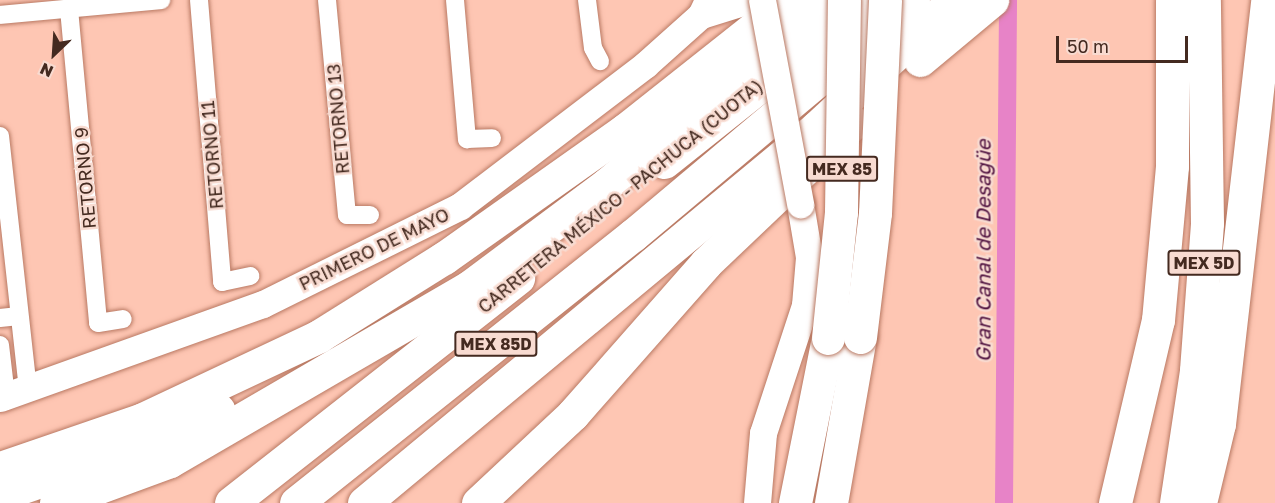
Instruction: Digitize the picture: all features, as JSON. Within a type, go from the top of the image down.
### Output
[{"type":"highway","points":[[0,495],[150,443],[336,345],[432,289],[498,240],[625,130],[789,0]]},
{"type":"highway","points":[[56,503],[170,461],[469,287],[607,184],[823,0]]},
{"type":"highway","name":"MEX 85","points":[[795,503],[828,338],[841,212],[844,0]]},
{"type":"highway","name":"CARRETERA MÉXICO - PACHUCA (CUOTA)","points":[[231,503],[868,0]]},
{"type":"highway","name":"MEX 85","points":[[831,503],[875,213],[885,0]]},
{"type":"highway","points":[[364,503],[816,127],[938,12],[992,0]]},
{"type":"highway","name":"MEX 5D","points":[[1115,503],[1158,320],[1176,72],[1172,0]]},
{"type":"highway","points":[[1200,503],[1219,424],[1267,0]]},
{"type":"highway","name":"MEX 5D","points":[[1176,503],[1196,370],[1208,223],[1205,11]]},
{"type":"highway","points":[[478,503],[573,414],[706,263],[938,12]]},
{"type":"highway","name":"CARRETERA MÉXICO - PACHUCA (CUOTA)","points":[[296,503],[633,235],[938,12]]},
{"type":"highway","points":[[0,468],[143,420],[320,336],[444,258],[625,130]]},
{"type":"main road","name":"PRIMERO DE MAYO","points":[[11,394],[263,304],[460,206],[645,65],[704,8],[749,0]]},
{"type":"main road","points":[[757,503],[763,433],[805,304],[809,257],[762,0]]},
{"type":"street","points":[[0,15],[160,0]]},
{"type":"street","name":"RETORNO 11","points":[[199,0],[222,282],[250,276]]},
{"type":"street","name":"RETORNO 13","points":[[327,0],[347,215],[370,214]]},
{"type":"street","points":[[455,0],[467,139],[492,138]]},
{"type":"street","points":[[587,0],[593,48],[600,61]]},
{"type":"street","name":"RETORNO 9","points":[[69,9],[98,322],[123,319]]},
{"type":"street","points":[[0,136],[19,316],[11,394]]},
{"type":"street","points":[[0,318],[19,316]]},
{"type":"street","points":[[0,345],[11,394]]},
{"type":"waterway","name":"Gran Canal de Desagüe","points":[[1004,503],[1008,0]]}]
